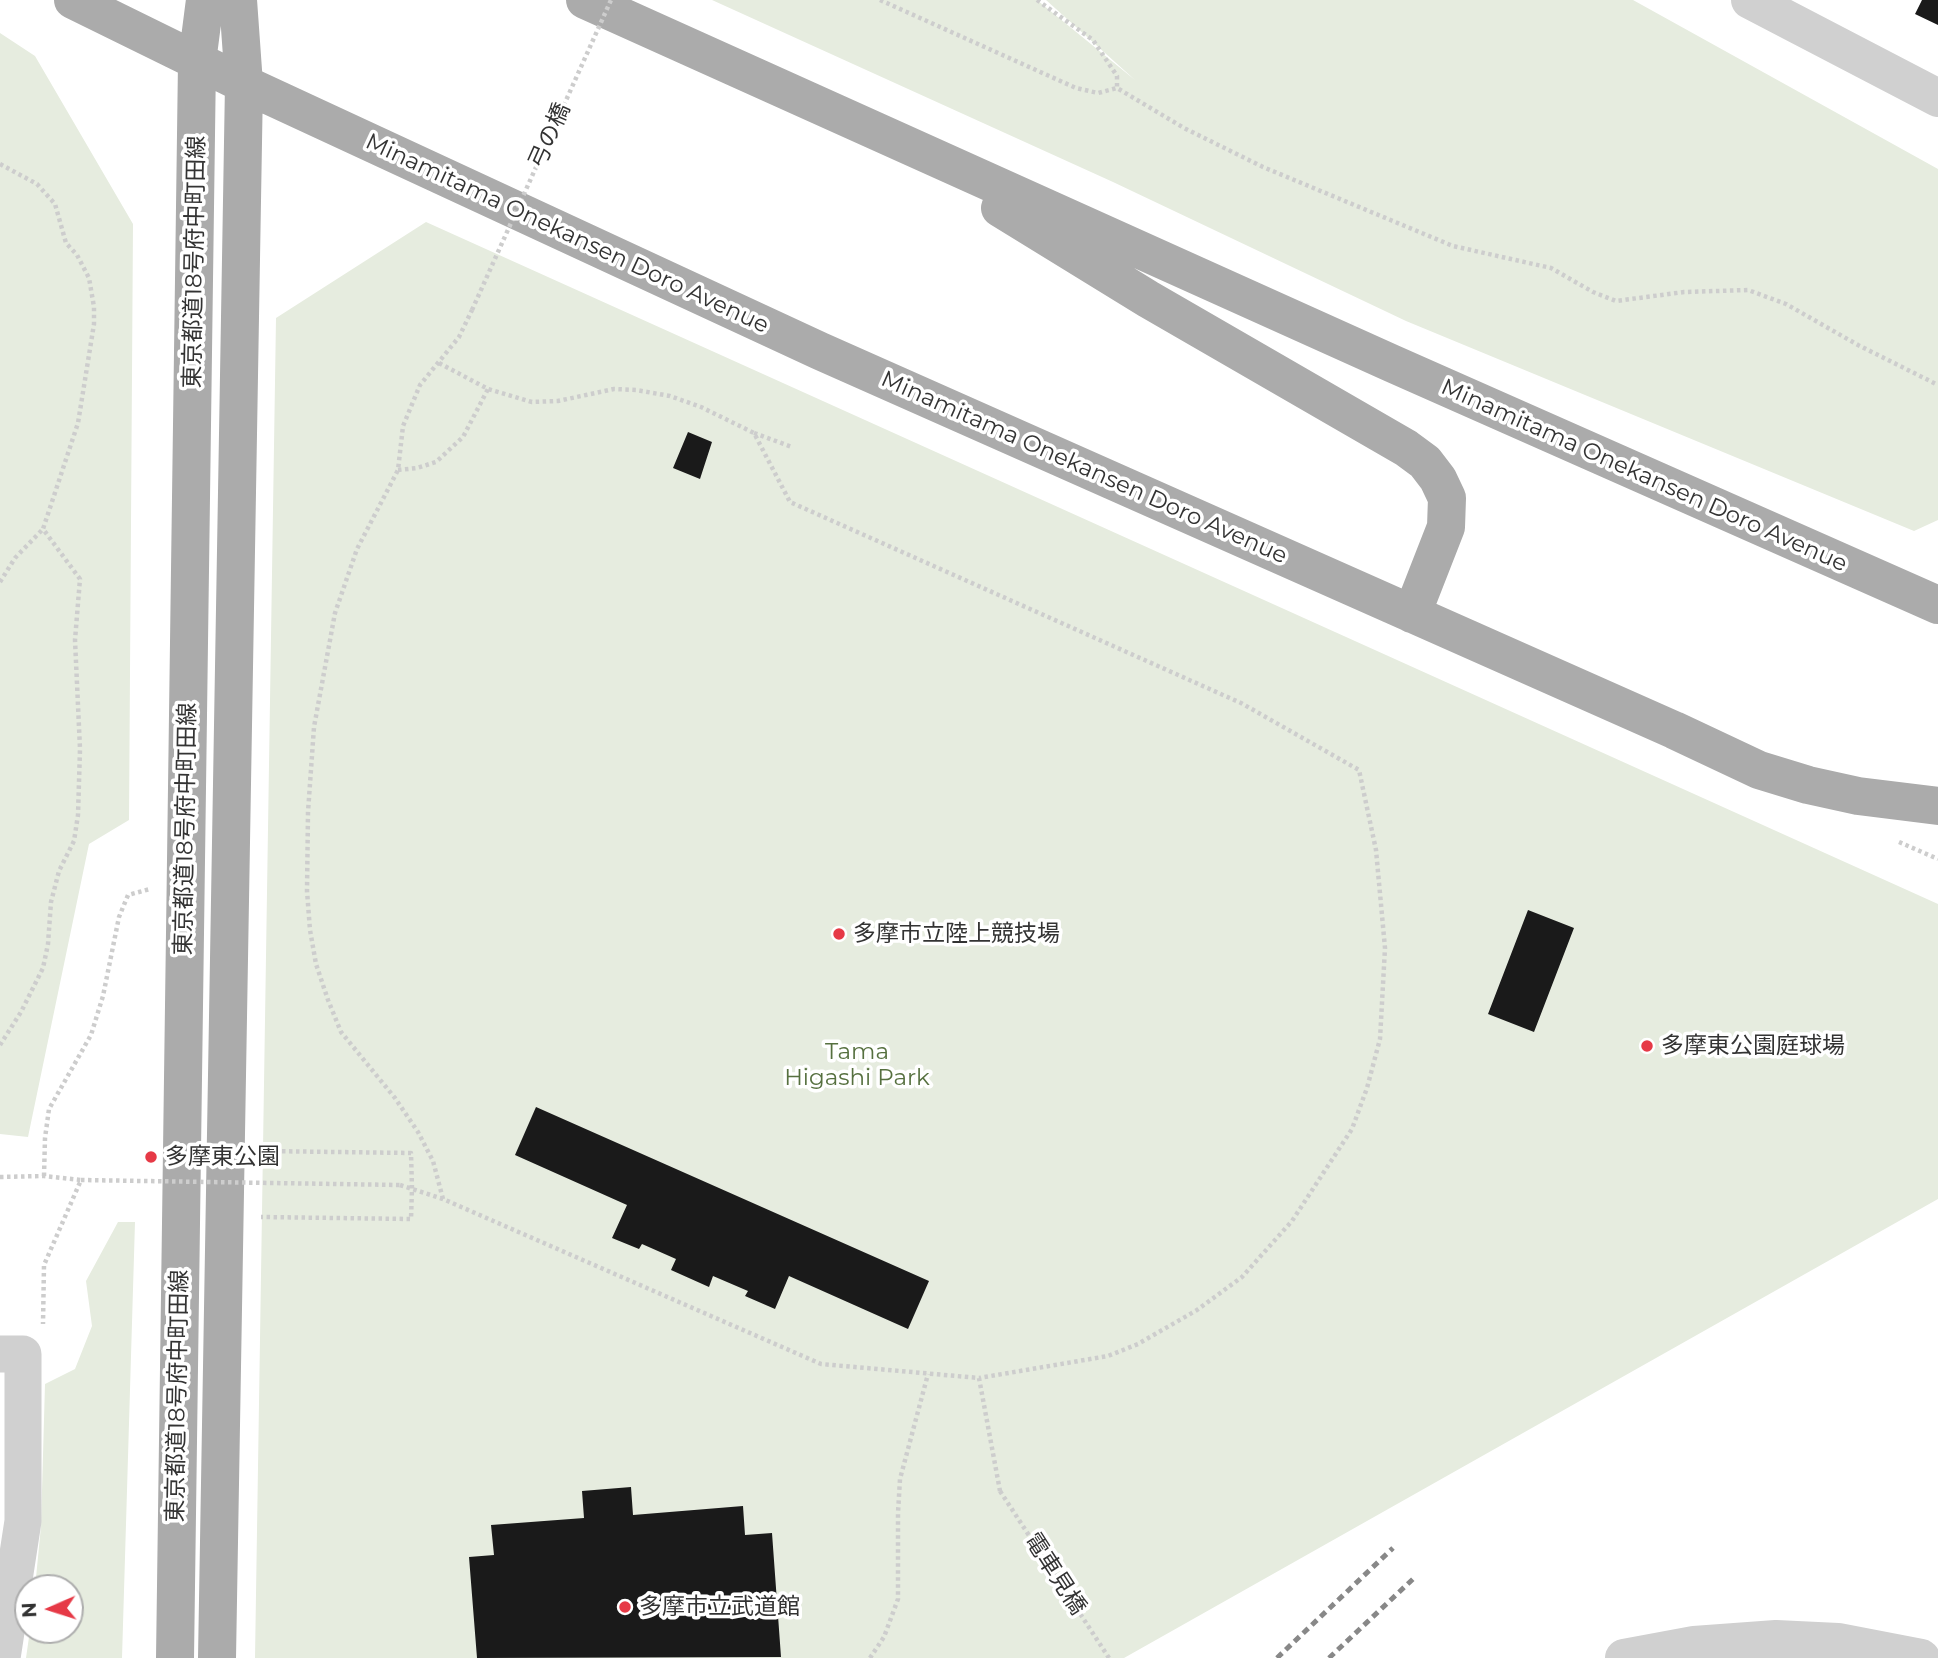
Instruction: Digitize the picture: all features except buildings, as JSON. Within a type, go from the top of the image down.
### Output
[{"type":"main road","name":"Minamitama Onekansen Doro Avenue","points":[[73,0],[244,84],[820,351],[1759,770],[1858,796],[1938,806]]},
{"type":"main road","name":"東京都道18号府中町田線","points":[[175,1658],[198,62],[205,0]]},
{"type":"main road","name":"東京都道18号府中町田線","points":[[217,1658],[244,84],[238,0]]},
{"type":"main road","name":"Minamitama Onekansen Doro Avenue","points":[[585,0],[1391,363],[1938,605]]},
{"type":"main road","points":[[895,140],[1136,292],[1406,448],[1425,462],[1438,478],[1447,498],[1446,527],[1412,614]]},
{"type":"street","points":[[1749,0],[1938,98]]},
{"type":"street","points":[[2,1658],[23,1521],[11,1354]]},
{"type":"street","points":[[1624,1658],[1694,1645],[1776,1639],[1838,1642],[1921,1658]]},
{"type":"path","name":"弓の橋","points":[[398,470],[403,426],[420,385],[459,337],[611,0]]},
{"type":"path","points":[[880,0],[1076,88],[1098,93],[1117,88],[1184,128],[1263,167],[1453,246],[1551,268],[1593,292],[1616,301],[1684,292],[1748,290],[1786,304],[1858,345],[1938,385]]},
{"type":"path","points":[[1037,0],[1093,40],[1116,76],[1117,88]]},
{"type":"path","points":[[0,164],[37,184],[55,204],[66,243],[77,255],[89,278],[94,307],[94,324],[78,423],[43,528],[15,558],[0,582]]},
{"type":"path","points":[[439,363],[488,388],[532,402],[558,401],[614,389],[636,390],[670,397],[701,407],[754,433],[792,447]]},
{"type":"path","points":[[443,1199],[433,1161],[418,1132],[395,1098],[341,1032],[317,964],[310,930],[307,891],[308,812],[314,727],[334,613],[357,549],[398,470],[436,462],[463,437],[488,388]]},
{"type":"path","points":[[0,1177],[400,1185],[443,1199],[821,1364],[928,1374],[979,1378],[1108,1356],[1139,1344],[1197,1310],[1242,1277],[1292,1221],[1352,1129],[1367,1088],[1380,1039],[1385,948],[1376,850],[1359,770],[1241,703],[790,502],[754,433]]},
{"type":"path","points":[[0,1045],[21,1012],[43,968],[51,902],[60,871],[74,841],[79,815],[80,749],[75,640],[80,579],[43,528]]},
{"type":"path","points":[[1899,842],[1938,859]]},
{"type":"path","points":[[44,1176],[49,1110],[91,1035],[103,996],[119,917],[128,895],[143,889],[153,889]]},
{"type":"path","points":[[255,1217],[411,1219],[412,1189],[411,1153],[256,1151]]},
{"type":"path","points":[[11,1354],[41,1357],[44,1265],[82,1180]]},
{"type":"path","points":[[870,1658],[884,1637],[898,1599],[900,1479],[928,1374]]},
{"type":"path","name":"電車見橋","points":[[979,1378],[1000,1491],[1109,1658]]},
{"type":"green space","points":[[712,0],[1037,0],[1135,80],[1046,0],[1633,0],[1938,169],[1938,520],[1914,531],[1406,321],[1113,182]]},
{"type":"green space","points":[[0,33],[35,56],[133,224],[129,820],[89,844],[28,1137],[0,1134]]},
{"type":"green space","name":"Tama Higashi Park","points":[[426,222],[1938,904],[1938,1199],[1124,1658],[255,1658],[276,318]]},
{"type":"green space","points":[[118,1222],[135,1222],[122,1658],[26,1658],[28,1644],[84,1644],[84,1574],[36,1574],[41,1526],[45,1384],[75,1369],[92,1326],[86,1281]]},
{"type":"railway","points":[[1277,1658],[1393,1548]]},
{"type":"railway","points":[[1329,1658],[1413,1579]]},
{"type":"place","name":"多摩市立陸上競技場","points":[[839,934]]},
{"type":"place","name":"多摩東公園庭球場","points":[[1647,1046]]},
{"type":"place","name":"多摩東公園","points":[[151,1157]]},
{"type":"place","name":"多摩市立武道館","points":[[625,1607]]}]
